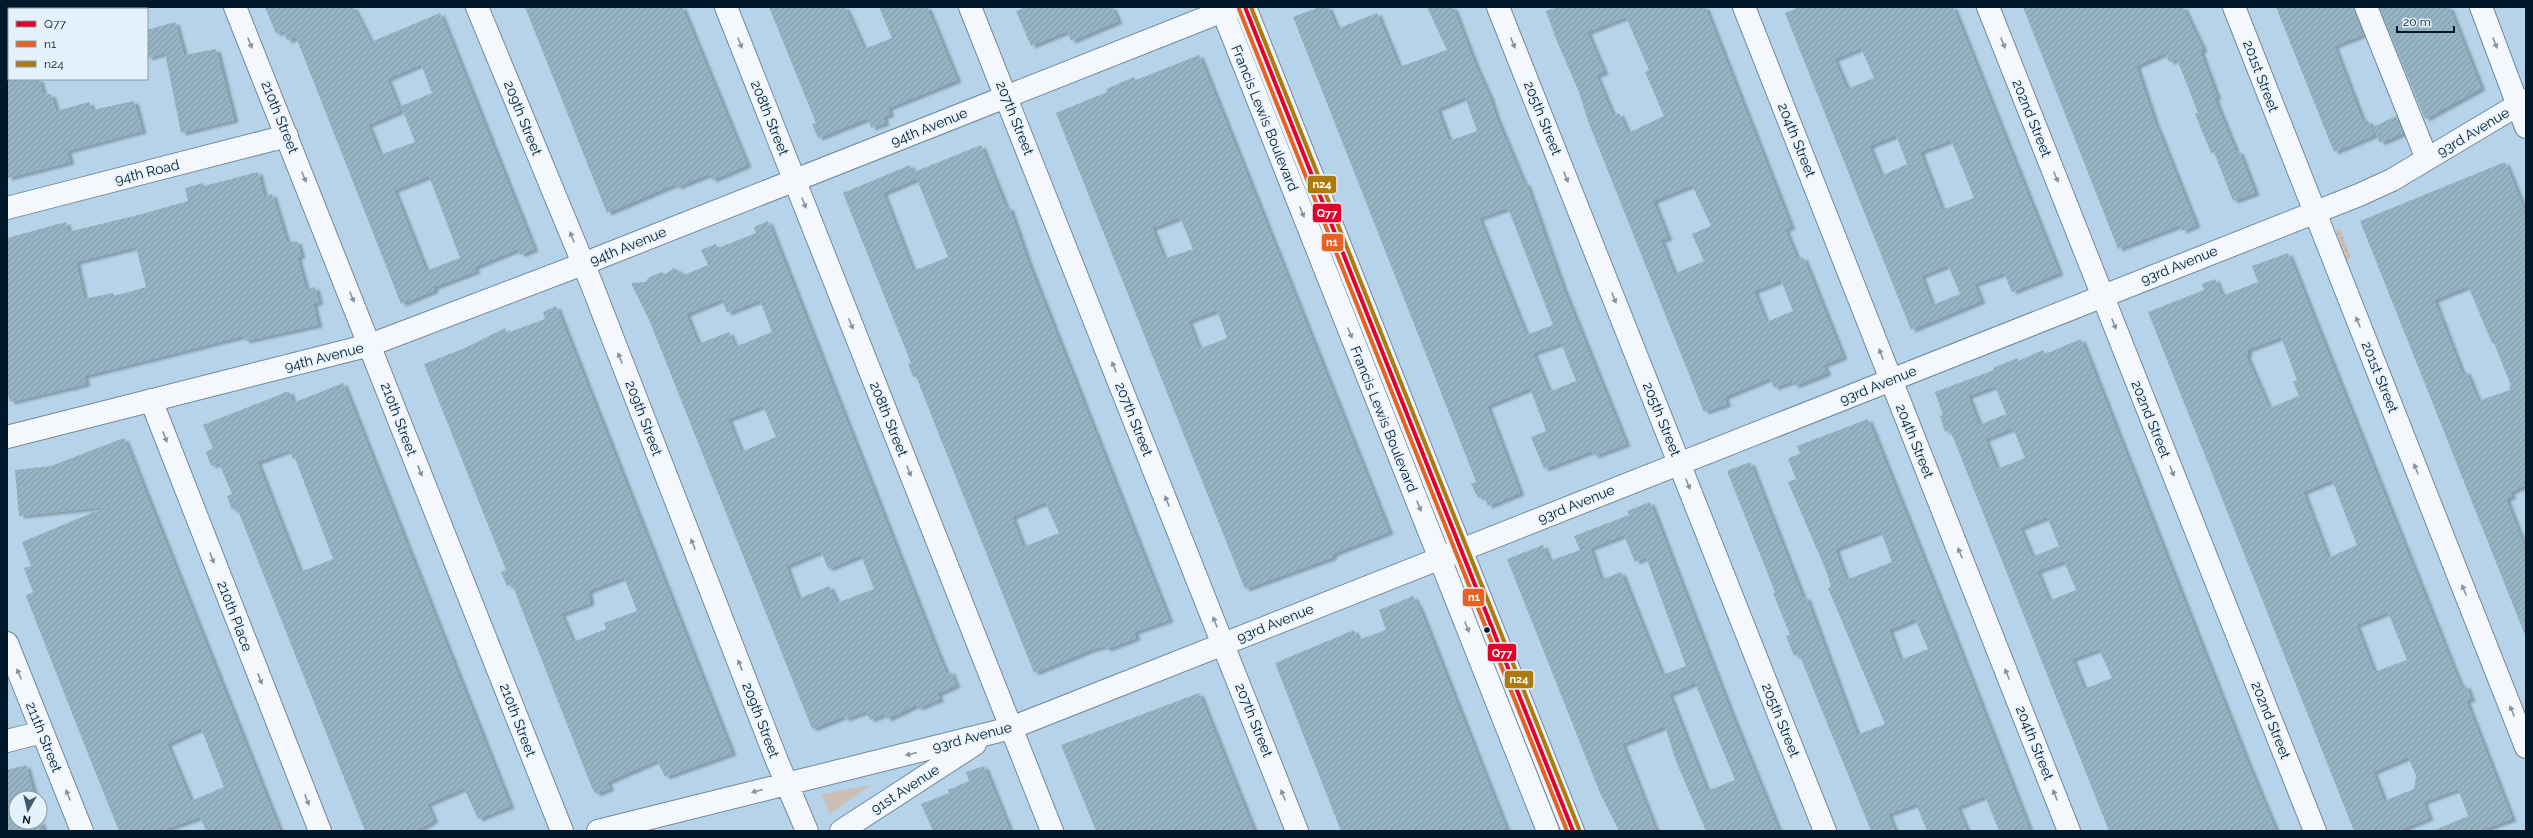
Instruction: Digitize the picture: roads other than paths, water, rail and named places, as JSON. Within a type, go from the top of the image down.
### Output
[{"type":"street","name":"210th Street","points":[[235,7],[562,831]]},
{"type":"street","name":"209th Street","points":[[478,7],[583,264],[786,784],[807,831]]},
{"type":"street","name":"208th Street","points":[[726,7],[1052,831]]},
{"type":"street","name":"207th Street","points":[[970,7],[1298,831]]},
{"type":"street","name":"Francis Lewis Boulevard","points":[[1245,7],[1573,831]]},
{"type":"street","name":"205th Street","points":[[1498,7],[1825,831]]},
{"type":"street","name":"204th Street","points":[[1744,7],[2070,831]]},
{"type":"street","name":"202nd Street","points":[[1988,7],[2315,831]]},
{"type":"street","name":"201st Street","points":[[2234,7],[2526,747]]},
{"type":"street","points":[[2366,7],[2428,159]]},
{"type":"street","points":[[2481,7],[2518,98],[2526,127]]},
{"type":"street","name":"94th Avenue","points":[[7,436],[370,345],[795,181],[1226,8]]},
{"type":"street","name":"Francis Lewis Boulevard","points":[[1226,8],[1439,558],[1548,831]]},
{"type":"street","name":"93rd Avenue","points":[[598,831],[1011,728],[2315,212],[2392,180],[2428,159],[2518,98]]},
{"type":"street","name":"94th Road","points":[[7,208],[287,136]]},
{"type":"street","name":"210th Place","points":[[151,400],[320,831]]},
{"type":"street","name":"211th Street","points":[[7,643],[82,831]]},
{"type":"street","points":[[7,741],[42,732]]},
{"type":"street","name":"91st Avenue","points":[[841,831],[990,734]]}]
